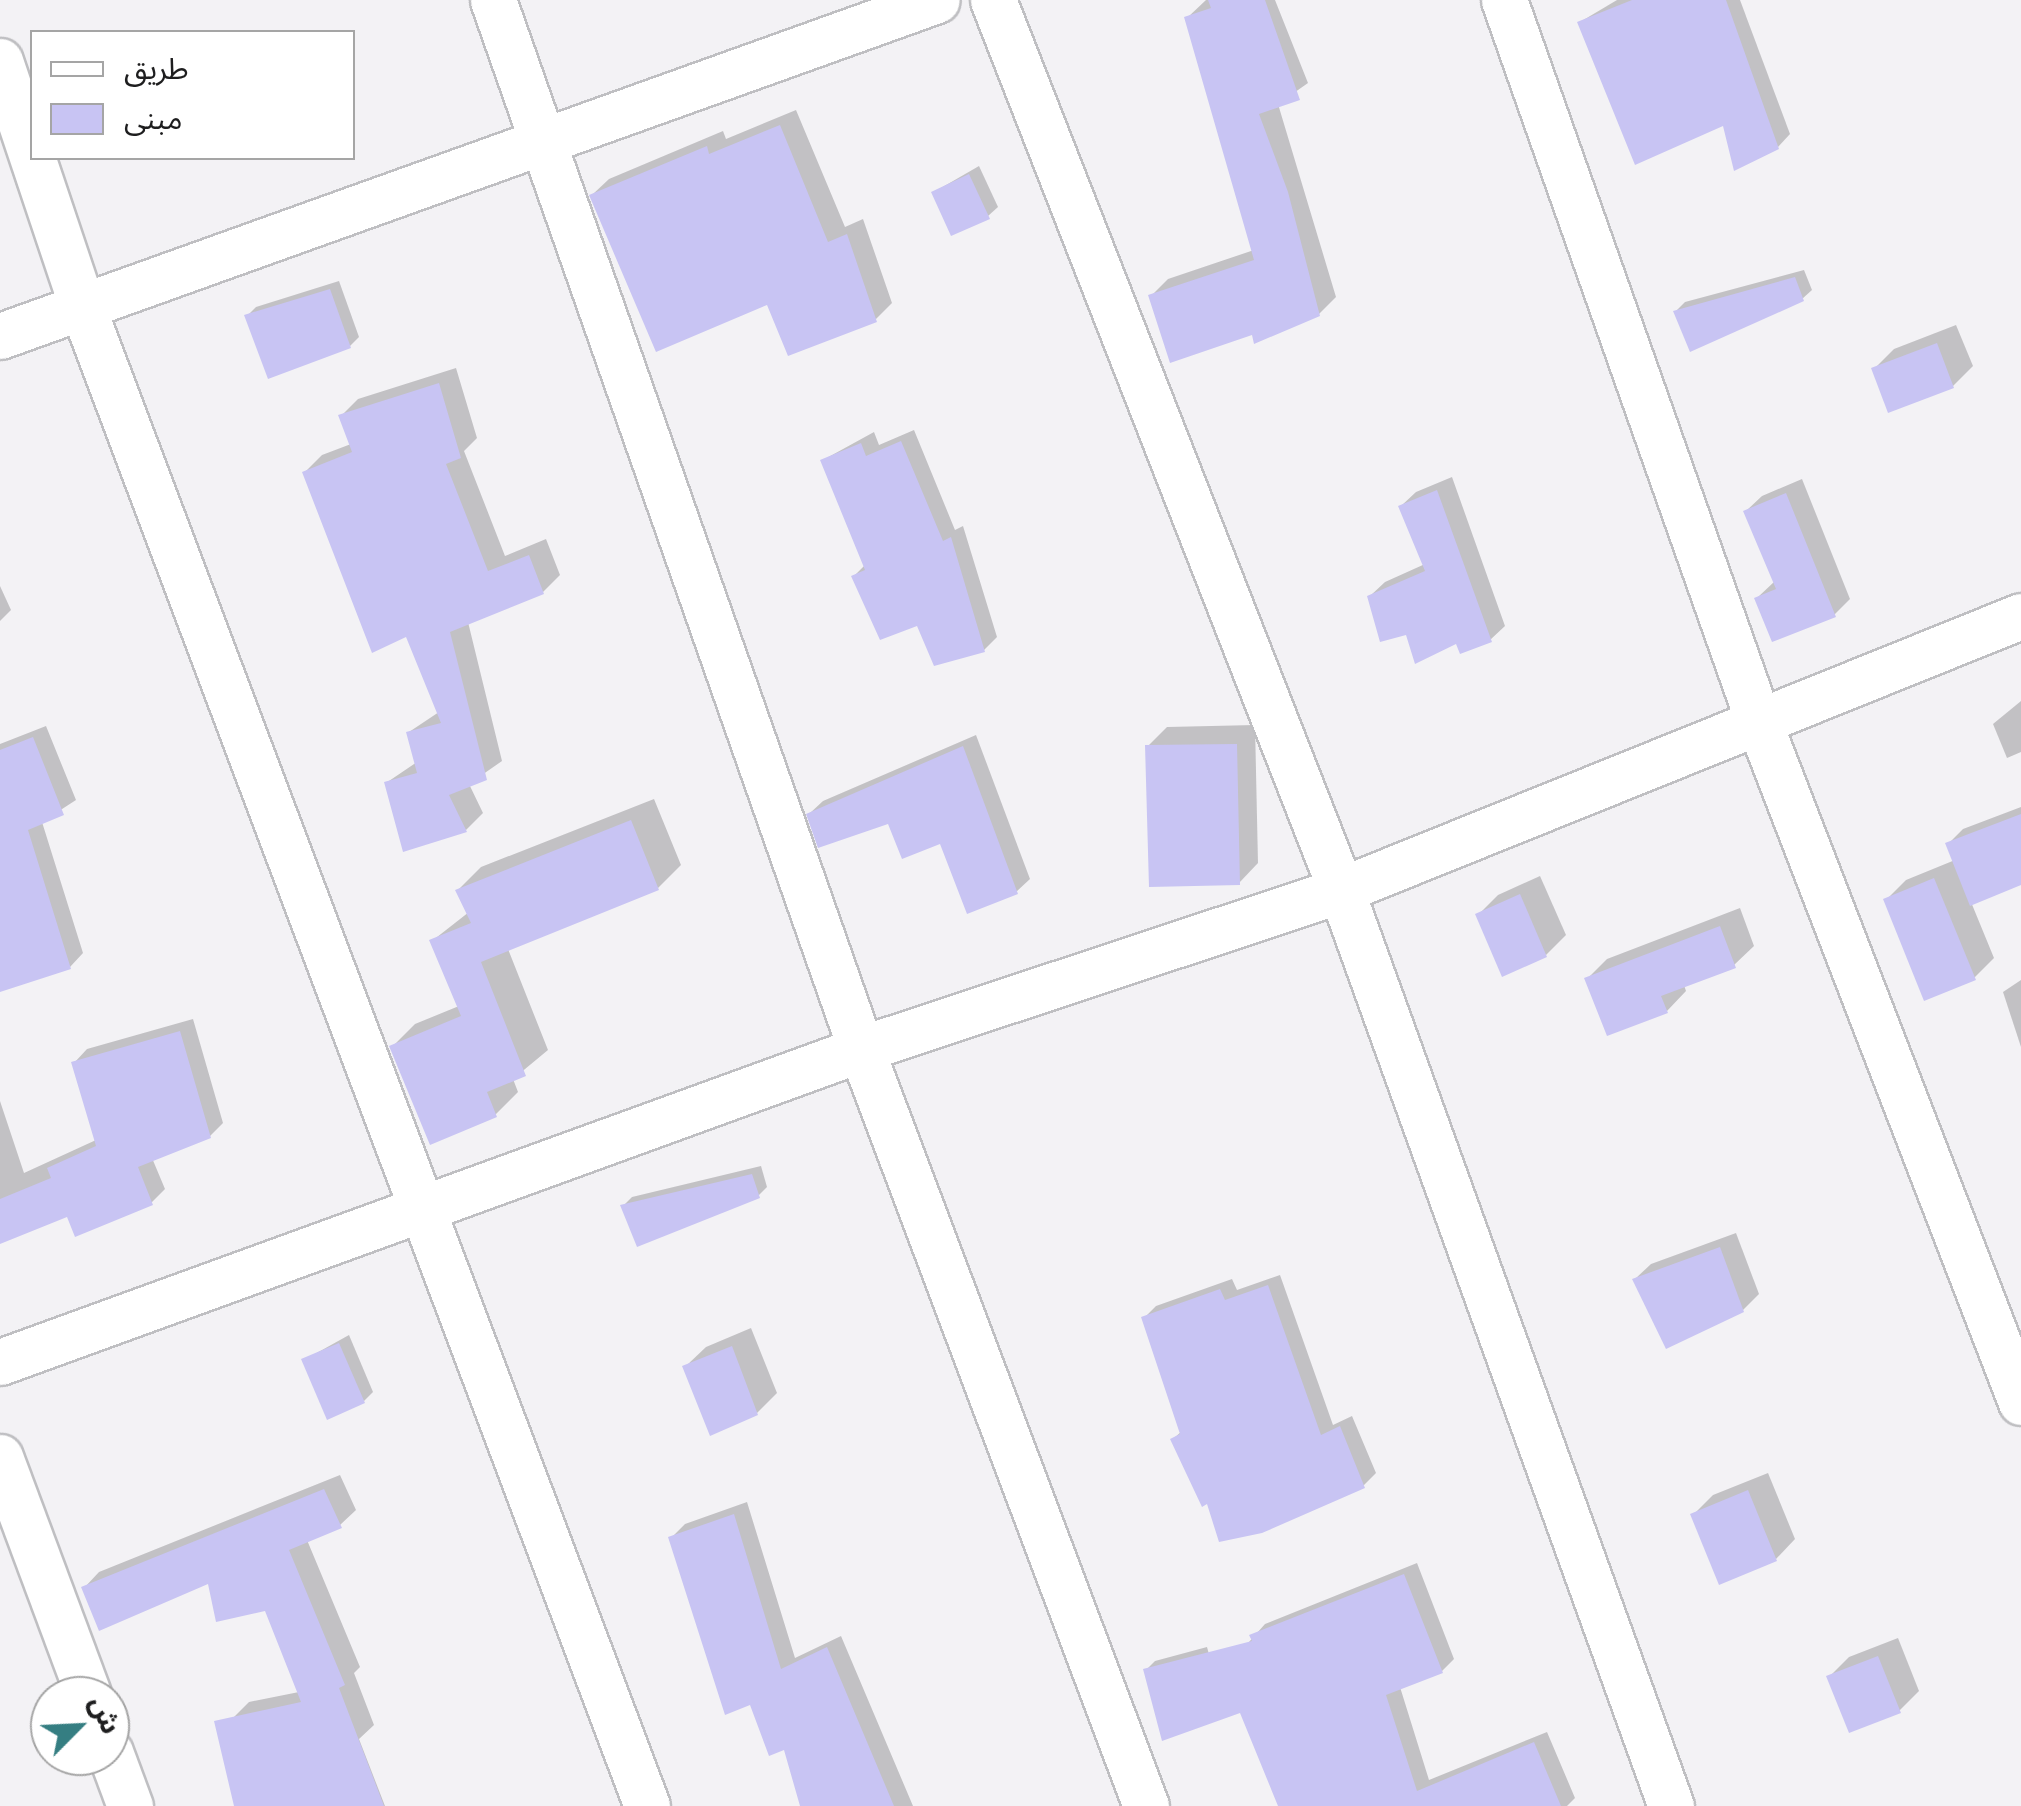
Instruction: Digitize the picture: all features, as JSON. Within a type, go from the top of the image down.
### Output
[{"type":"street","points":[[493,0],[546,140],[680,549],[861,1049],[1146,1806]]},
{"type":"street","points":[[0,336],[937,0]]},
{"type":"street","points":[[993,0],[1341,890],[1671,1806]]},
{"type":"street","points":[[1504,0],[1758,720],[2021,1402]]},
{"type":"street","points":[[0,61],[30,151]]},
{"type":"street","points":[[33,160],[82,306],[647,1806]]},
{"type":"street","points":[[0,1362],[420,1204],[861,1049],[1341,890],[2021,616]]},
{"type":"street","points":[[0,1457],[82,1676]]},
{"type":"street","points":[[119,1776],[130,1806]]},
{"type":"building","points":[[1208,0],[1265,0],[1300,100],[1259,114],[1288,192],[1320,316],[1254,344],[1252,335],[1170,363],[1148,295],[1254,260],[1184,17],[1211,8]]},
{"type":"building","points":[[1632,0],[1726,0],[1779,149],[1734,171],[1723,126],[1635,165],[1577,22]]},
{"type":"building","points":[[780,125],[828,242],[847,234],[877,322],[788,356],[767,305],[656,352],[589,195],[707,146],[709,154]]},
{"type":"building","points":[[969,174],[990,219],[951,236],[931,192]]},
{"type":"building","points":[[1795,277],[1804,301],[1690,352],[1673,311]]},
{"type":"building","points":[[330,289],[351,348],[268,379],[244,315]]},
{"type":"building","points":[[1937,343],[1954,388],[1888,413],[1871,368]]},
{"type":"building","points":[[439,383],[461,458],[446,464],[488,571],[529,555],[544,594],[450,632],[487,780],[449,795],[467,832],[403,852],[384,782],[417,773],[406,732],[441,723],[406,637],[372,653],[302,472],[352,452],[338,415]]},
{"type":"building","points":[[901,441],[943,541],[951,537],[985,652],[934,666],[917,626],[880,640],[851,576],[865,570],[820,460],[861,443],[866,456]]},
{"type":"building","points":[[1437,490],[1492,642],[1460,654],[1456,644],[1415,664],[1406,635],[1380,642],[1367,596],[1425,571],[1398,506]]},
{"type":"building","points":[[1786,493],[1836,617],[1772,642],[1754,598],[1776,589],[1743,511]]},
{"type":"building","points":[[33,737],[64,815],[28,830],[71,969],[0,992],[0,750]]},
{"type":"building","points":[[1237,744],[1240,885],[1149,887],[1145,745]]},
{"type":"building","points":[[963,746],[1018,894],[967,914],[940,844],[902,859],[888,824],[818,848],[806,814]]},
{"type":"building","points":[[2021,814],[2021,885],[1970,906],[1945,843]]},
{"type":"building","points":[[631,820],[659,890],[481,962],[526,1076],[487,1092],[497,1117],[430,1145],[389,1046],[461,1016],[429,940],[471,923],[455,890]]},
{"type":"building","points":[[1934,878],[1976,980],[1924,1001],[1883,899]]},
{"type":"building","points":[[1520,894],[1547,957],[1502,977],[1475,914]]},
{"type":"building","points":[[1720,926],[1736,968],[1661,996],[1668,1013],[1607,1036],[1584,978]]},
{"type":"building","points":[[180,1031],[211,1138],[138,1167],[153,1205],[75,1237],[67,1217],[0,1244],[0,1199],[51,1178],[47,1168],[96,1146],[71,1062]]},
{"type":"building","points":[[752,1174],[760,1198],[637,1247],[620,1205]]},
{"type":"building","points":[[1720,1247],[1744,1312],[1666,1349],[1632,1279]]},
{"type":"building","points":[[1268,1285],[1321,1435],[1340,1426],[1365,1488],[1262,1533],[1219,1542],[1207,1504],[1202,1507],[1170,1439],[1180,1434],[1141,1317],[1220,1289],[1225,1300]]},
{"type":"building","points":[[339,1343],[365,1403],[327,1420],[301,1359]]},
{"type":"building","points":[[732,1346],[758,1415],[710,1436],[682,1366]]},
{"type":"building","points":[[324,1489],[342,1528],[289,1550],[345,1685],[339,1688],[384,1806],[234,1806],[214,1721],[301,1702],[265,1611],[216,1622],[208,1584],[99,1631],[81,1587]]},
{"type":"building","points":[[1748,1490],[1777,1561],[1719,1585],[1690,1514]]},
{"type":"building","points":[[734,1514],[781,1669],[827,1647],[894,1806],[800,1806],[784,1750],[769,1756],[750,1705],[725,1715],[668,1537]]},
{"type":"building","points":[[1404,1574],[1443,1673],[1386,1695],[1417,1791],[1534,1742],[1561,1806],[1278,1806],[1240,1713],[1162,1741],[1143,1669],[1252,1641],[1249,1635]]},
{"type":"building","points":[[1878,1656],[1901,1713],[1849,1733],[1826,1676]]}]
